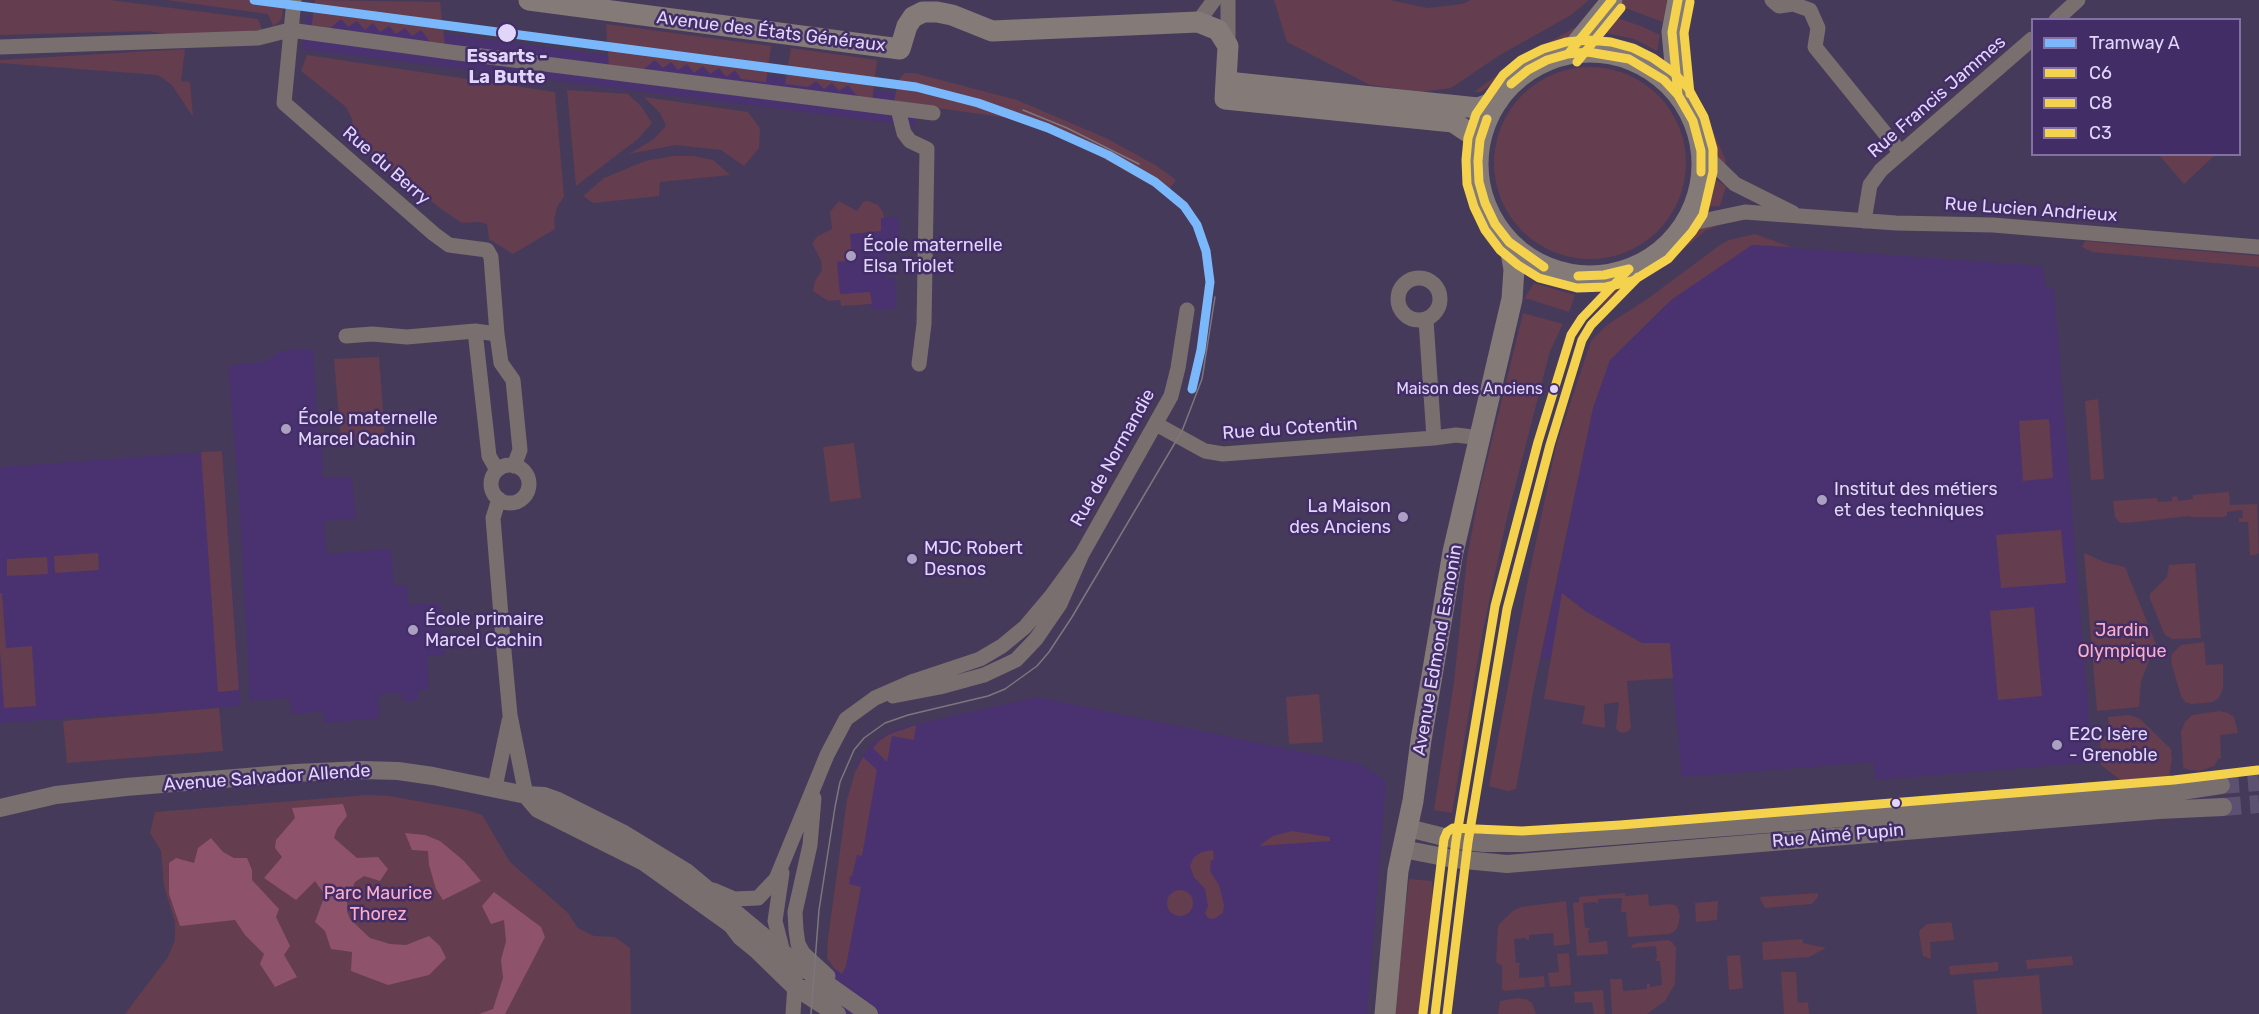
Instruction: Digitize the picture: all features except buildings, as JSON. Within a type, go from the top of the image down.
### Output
[{"type":"main road","name":"Avenue des États Généraux","points":[[529,0],[900,49],[907,26],[913,17],[923,12],[952,15],[992,31],[1198,22]]},
{"type":"main road","points":[[1568,54],[1612,0]]},
{"type":"main road","points":[[1678,0],[1672,32],[1678,95]]},
{"type":"main road","points":[[1198,22],[1218,30],[1228,46],[1226,91]]},
{"type":"main road","points":[[1588,52],[1629,59],[1664,80],[1678,95],[1693,121],[1701,151],[1701,172],[1697,194],[1683,225],[1660,252],[1629,269],[1604,275],[1578,276],[1544,267],[1509,242],[1495,224],[1485,203],[1479,182],[1478,161],[1480,140],[1487,119],[1511,84],[1528,70],[1547,60],[1568,54],[1588,52]]},
{"type":"main road","points":[[1226,91],[1478,108],[1498,101]]},
{"type":"main road","points":[[1226,91],[1453,122],[1480,140]]},
{"type":"main road","name":"Avenue Edmond Esmonin","points":[[1385,1014],[1398,871],[1408,828],[1453,552],[1508,324],[1514,289],[1514,269],[1509,242]]},
{"type":"main road","points":[[1514,289],[1534,270],[1544,267]]},
{"type":"street","name":"Rue du Berry","points":[[294,0],[284,103],[449,244],[487,250],[491,257],[501,363],[513,380],[520,450],[514,466]]},
{"type":"street","points":[[1198,22],[1214,0]]},
{"type":"street","points":[[1228,0],[1228,46]]},
{"type":"street","points":[[1772,0],[1779,6],[1793,4],[1810,10],[1818,28],[1815,47],[1902,153]]},
{"type":"street","points":[[1810,10],[1823,0]]},
{"type":"street","points":[[2058,18],[2078,0]]},
{"type":"street","points":[[0,47],[258,38],[290,30],[933,113]]},
{"type":"street","name":"Rue Francis Jammes","points":[[1864,221],[1870,185],[1881,170],[2031,40]]},
{"type":"street","points":[[898,109],[904,133],[910,141],[927,149],[924,324],[919,364]]},
{"type":"street","name":"Rue Lucien Andrieux","points":[[1701,151],[1735,184],[1801,217]]},
{"type":"street","name":"Rue Lucien Andrieux","points":[[1683,225],[1745,212],[1864,221],[1994,225],[2259,248]]},
{"type":"street","name":"Rue de Normandie","points":[[702,885],[734,899],[758,898],[776,879],[827,755],[846,719],[875,698],[940,687],[984,675],[1016,660],[1036,639],[1060,604],[1082,554],[1171,396],[1187,310]]},
{"type":"street","points":[[1426,320],[1434,438]]},
{"type":"street","points":[[475,332],[489,456],[497,470]]},
{"type":"street","points":[[346,336],[372,334],[407,337],[475,332],[497,334]]},
{"type":"street","name":"Rue du Cotentin","points":[[1156,424],[1205,451],[1223,454],[1456,435],[1481,438]]},
{"type":"street","points":[[508,465],[514,466],[524,472],[529,483],[528,489],[516,502],[504,502],[492,491],[491,480],[497,470],[508,465]]},
{"type":"street","points":[[499,499],[493,518],[510,715],[526,795]]},
{"type":"street","points":[[495,787],[510,715]]},
{"type":"street","name":"Avenue Salvador Allende","points":[[2,805],[56,795],[126,787],[344,770],[398,771],[495,787],[526,795],[544,796],[622,833],[686,872],[758,932],[793,953],[869,1014]]},
{"type":"street","name":"Rue Aimé Pupin","points":[[1408,828],[1456,840],[1522,843],[2164,792],[2221,785]]},
{"type":"street","name":"Rue de Normandie","points":[[795,912],[810,845],[815,786]]},
{"type":"street","name":"Avenue Salvador Allende","points":[[526,795],[538,809],[644,862],[732,925],[741,938],[757,950],[795,987],[837,1014]]},
{"type":"street","name":"Rue Aimé Pupin","points":[[1403,849],[1454,859],[1507,864],[2159,810],[2223,807]]},
{"type":"street","name":"Rue de Normandie","points":[[784,861],[775,921],[776,929],[793,953]]},
{"type":"street","points":[[776,929],[783,926],[795,912]]},
{"type":"street","points":[[795,912],[793,953],[795,1014]]},
{"type":"street","name":"Avenue Salvador Allende","points":[[732,925],[768,933],[776,929]]},
{"type":"street","points":[[795,987],[806,986],[852,1002]]},
{"type":"street","points":[[795,1014],[817,1003]]},
{"type":"shaded area","points":[[307,16],[918,96],[915,126],[302,49]]},
{"type":"shaded area","name":"École maternelle Elsa Triolet","points":[[839,201],[857,211],[863,202],[868,201],[878,205],[884,217],[898,217],[900,247],[885,249],[887,278],[894,278],[897,308],[872,310],[871,304],[841,306],[840,300],[828,301],[813,291],[815,281],[822,270],[821,261],[812,243],[818,236],[832,229],[830,212]]},
{"type":"shaded area","name":"Institut des métiers et des techniques","points":[[1752,245],[2043,266],[2046,287],[2054,289],[2091,744],[2084,745],[2085,763],[1875,780],[1874,762],[1682,777],[1669,643],[1642,643],[1585,611],[1562,593],[1551,658],[1541,659],[1593,408],[1610,360],[1671,300]]},
{"type":"shaded area","points":[[313,349],[318,428],[322,437],[323,478],[352,477],[356,518],[324,521],[327,554],[391,549],[394,585],[407,585],[409,605],[441,603],[445,655],[427,656],[429,690],[419,690],[418,700],[403,702],[402,693],[378,695],[380,718],[324,723],[324,711],[291,714],[290,698],[250,701],[239,495],[228,366],[266,361],[280,351]]},
{"type":"shaded area","points":[[222,451],[241,706],[0,723],[0,467]]},
{"type":"shaded area","points":[[1037,697],[1361,764],[1386,781],[1367,1014],[829,1014],[857,763],[874,742],[896,729]]},
{"type":"shaded area","points":[[343,804],[347,816],[337,829],[334,838],[357,858],[378,857],[388,869],[380,881],[364,876],[355,882],[347,899],[350,919],[370,938],[390,944],[406,945],[429,936],[440,946],[446,958],[429,975],[388,985],[351,971],[352,952],[331,949],[325,931],[315,922],[325,895],[315,881],[296,900],[264,878],[282,857],[275,848],[276,840],[295,818],[292,808]]},
{"type":"shaded area","points":[[405,833],[425,835],[440,841],[464,861],[481,881],[443,900],[436,889],[429,865],[428,851],[412,850]]},
{"type":"shaded area","points":[[211,838],[223,852],[234,858],[247,858],[252,870],[252,880],[279,909],[276,917],[290,946],[284,955],[297,977],[275,987],[260,964],[264,954],[245,935],[235,920],[180,926],[169,894],[169,863],[176,858],[194,863],[198,848]]},
{"type":"shaded area","points":[[494,892],[541,927],[545,937],[505,1014],[479,1014],[493,1009],[503,978],[501,960],[506,941],[504,920],[491,924],[482,906]]},
{"type":"green space","points":[[0,0],[110,0],[258,19],[263,31],[173,35],[148,31],[0,35]]},
{"type":"green space","points":[[166,0],[284,0],[282,18],[273,26],[268,14]]},
{"type":"green space","points":[[315,0],[440,2],[445,47],[433,46],[421,30],[412,36],[405,28],[396,34],[389,26],[380,32],[373,23],[365,30],[357,21],[348,27],[341,19],[326,32],[311,30]]},
{"type":"green space","points":[[1274,0],[1390,0],[1427,8],[1462,4],[1471,0],[1589,0],[1571,15],[1500,55],[1451,88],[1420,92],[1370,85],[1287,42]]},
{"type":"green space","points":[[1623,0],[1667,0],[1663,22],[1620,6]]},
{"type":"green space","points":[[1614,19],[1641,26],[1660,35],[1657,51],[1634,39],[1606,33]]},
{"type":"green space","points":[[1585,22],[1572,38],[1517,66],[1481,92],[1474,92],[1519,59]]},
{"type":"green space","points":[[606,24],[771,46],[766,82],[741,79],[735,70],[726,77],[719,68],[710,74],[703,66],[694,73],[687,64],[678,70],[671,62],[663,68],[655,60],[639,73],[609,68]]},
{"type":"green space","points":[[791,48],[877,60],[872,102],[861,101],[848,85],[839,91],[832,83],[824,89],[816,81],[808,87],[785,84]]},
{"type":"green space","points":[[185,49],[181,81],[190,82],[193,117],[172,85],[158,75],[0,63],[0,60]]},
{"type":"green space","points":[[307,55],[555,92],[564,197],[557,207],[554,220],[555,229],[513,254],[489,239],[487,224],[462,223],[444,211],[354,141],[352,119],[346,107],[301,71]]},
{"type":"green space","points":[[1581,67],[1599,67],[1627,74],[1644,83],[1658,95],[1670,109],[1679,126],[1686,163],[1679,200],[1670,217],[1658,231],[1644,243],[1627,252],[1599,259],[1581,259],[1553,252],[1536,243],[1510,217],[1498,191],[1494,172],[1494,154],[1501,126],[1510,109],[1536,83],[1562,71]]},
{"type":"green space","points":[[1686,69],[1726,161],[1724,168],[1715,157],[1704,120],[1680,76]]},
{"type":"green space","points":[[905,73],[914,73],[1017,100],[1108,139],[1157,166],[1176,180],[1166,194],[1083,147],[1028,124],[1009,118],[894,102],[898,80]]},
{"type":"green space","points":[[567,90],[628,94],[641,106],[652,123],[638,139],[576,186]]},
{"type":"green space","points":[[644,97],[748,112],[760,128],[759,148],[744,166],[721,150],[675,145],[629,154],[654,139],[666,126],[660,113]]},
{"type":"green space","points":[[673,156],[694,156],[713,160],[730,175],[660,182],[659,196],[593,203],[583,196],[604,178],[645,161]]},
{"type":"green space","points":[[2160,156],[2214,156],[2184,184]]},
{"type":"green space","points":[[1708,175],[1726,186],[1720,206],[1701,207],[1706,195]]},
{"type":"green space","points":[[839,201],[857,211],[863,202],[868,201],[878,205],[883,212],[881,231],[850,234],[852,260],[837,262],[840,294],[870,292],[872,304],[841,306],[840,300],[828,301],[813,291],[815,281],[822,270],[821,261],[812,243],[818,236],[832,229],[830,212]]},
{"type":"green space","points":[[1717,220],[1716,226],[1705,231],[1671,260],[1618,293],[1594,312],[1614,286],[1649,270],[1700,226]]},
{"type":"green space","points":[[1755,234],[1791,247],[1752,245],[1671,300],[1610,360],[1593,408],[1534,687],[1516,789],[1507,791],[1489,786],[1556,446],[1591,341],[1607,325],[1646,300],[1720,245],[1729,240]]},
{"type":"green space","points":[[2085,241],[2259,256],[2259,267],[2092,252],[2082,247]]},
{"type":"green space","points":[[1534,283],[1575,295],[1569,312],[1525,298]]},
{"type":"green space","points":[[1523,313],[1563,324],[1550,351],[1506,522],[1482,635],[1452,813],[1434,810],[1454,682],[1467,558],[1480,489]]},
{"type":"green space","points":[[379,357],[385,438],[341,441],[334,359]]},
{"type":"green space","points":[[2098,399],[2104,479],[2091,480],[2085,401]]},
{"type":"green space","points":[[2049,419],[2053,478],[2023,481],[2019,421]]},
{"type":"green space","points":[[854,443],[861,498],[830,502],[823,447]]},
{"type":"green space","points":[[222,451],[239,690],[218,692],[201,452]]},
{"type":"green space","points":[[2229,492],[2230,505],[2257,504],[2259,553],[2255,555],[2250,555],[2248,522],[2239,522],[2239,518],[2243,518],[2242,510],[2227,512],[2227,516],[2223,517],[2190,516],[2125,523],[2119,522],[2115,517],[2113,501],[2157,498],[2158,502],[2172,501],[2172,497],[2177,496],[2178,501],[2193,499],[2193,495]]},
{"type":"green space","points":[[2061,530],[2066,583],[2001,588],[1996,535]]},
{"type":"green space","points":[[98,553],[99,570],[55,573],[54,556]]},
{"type":"green space","name":"Jardin Olympique","points":[[2084,553],[2107,563],[2125,567],[2156,644],[2141,681],[2139,707],[2097,711]]},
{"type":"green space","points":[[47,557],[48,574],[7,576],[7,559]]},
{"type":"green space","points":[[2195,563],[2201,638],[2172,639],[2165,635],[2150,594],[2167,577],[2169,565]]},
{"type":"green space","points":[[0,593],[2,593],[6,648],[32,646],[36,706],[4,708],[0,651]]},
{"type":"green space","points":[[1562,593],[1585,611],[1642,643],[1670,643],[1673,678],[1627,681],[1631,728],[1627,732],[1621,733],[1616,729],[1619,702],[1604,704],[1605,728],[1582,724],[1585,706],[1544,699]]},
{"type":"green space","points":[[2034,607],[2042,696],[1998,700],[1990,611]]},
{"type":"green space","points":[[2204,642],[2206,665],[2223,664],[2223,688],[2219,698],[2213,702],[2192,704],[2185,702],[2181,696],[2171,662],[2172,654],[2181,645]]},
{"type":"green space","points":[[1319,694],[1323,742],[1289,744],[1286,697]]},
{"type":"green space","points":[[219,708],[223,751],[67,763],[63,721]]},
{"type":"green space","points":[[2220,711],[2234,717],[2238,733],[2220,735],[2221,758],[2214,766],[2199,771],[2183,767],[2181,731],[2185,722],[2192,715]]},
{"type":"green space","name":"Jardin Olympique","points":[[2128,715],[2139,718],[2171,749],[2169,776],[2120,780],[2101,765],[2100,737],[2110,736],[2108,717]]},
{"type":"green space","points":[[916,725],[914,740],[892,736],[887,762],[873,748],[890,734]]},
{"type":"green space","points":[[863,757],[877,770],[862,856],[857,855],[852,876],[850,876],[849,884],[861,887],[846,966],[842,974],[827,958],[828,938],[847,800],[855,772]]},
{"type":"green space","name":"Parc Maurice Thorez","points":[[367,795],[389,796],[467,810],[482,815],[510,862],[567,912],[578,928],[594,936],[615,937],[630,948],[631,1014],[125,1014],[168,957],[175,940],[175,922],[164,886],[161,851],[150,833],[155,812]]},
{"type":"green space","points":[[1292,831],[1330,837],[1330,841],[1259,846],[1273,836]]},
{"type":"green space","points":[[1213,850],[1214,859],[1211,861],[1210,871],[1219,885],[1224,905],[1223,913],[1214,919],[1208,918],[1205,913],[1208,906],[1205,889],[1194,877],[1190,866],[1194,857],[1202,852]]},
{"type":"green space","points":[[1409,879],[1432,881],[1433,913],[1425,1014],[1393,1014]]},
{"type":"green space","points":[[1180,890],[1189,894],[1193,903],[1189,912],[1180,916],[1171,912],[1167,903],[1171,894]]},
{"type":"green space","points":[[1625,893],[1625,896],[1648,894],[1649,906],[1671,904],[1677,906],[1680,916],[1675,931],[1670,934],[1628,937],[1626,912],[1621,912],[1622,898],[1598,899],[1598,904],[1583,903],[1585,928],[1590,928],[1589,943],[1607,941],[1608,954],[1577,956],[1573,903],[1579,902],[1579,897]]},
{"type":"green space","points":[[1818,893],[1818,897],[1812,904],[1765,908],[1759,897]]},
{"type":"green space","points":[[1566,901],[1570,944],[1554,946],[1553,933],[1529,935],[1529,940],[1514,939],[1516,963],[1521,963],[1519,978],[1544,976],[1545,987],[1505,991],[1502,989],[1502,966],[1496,962],[1500,923],[1521,907]]},
{"type":"green space","points":[[1718,901],[1717,920],[1696,922],[1695,903]]},
{"type":"green space","points":[[1950,922],[1954,940],[1930,942],[1931,959],[1923,956],[1920,930],[1927,924]]},
{"type":"green space","points":[[1802,939],[1803,943],[1826,948],[1809,957],[1763,960],[1762,942]]},
{"type":"green space","points":[[1668,940],[1676,948],[1675,984],[1665,1001],[1647,1014],[1612,1014],[1610,979],[1622,979],[1623,991],[1647,989],[1647,984],[1650,984],[1650,987],[1662,985],[1660,961],[1655,959],[1657,958],[1656,946],[1631,948],[1632,945]]},
{"type":"green space","points":[[1569,953],[1571,985],[1550,987],[1548,973],[1559,972],[1557,954]]},
{"type":"green space","points":[[1740,955],[1743,988],[1729,990],[1727,956]]},
{"type":"green space","points":[[2072,956],[2073,965],[2027,969],[2026,960]]},
{"type":"green space","points":[[1998,962],[1998,971],[1950,975],[1949,966]]},
{"type":"green space","points":[[1781,972],[1796,972],[1798,1003],[1808,1002],[1809,1014],[1784,1014]]},
{"type":"green space","points":[[2039,975],[2042,1014],[1977,1014],[1973,980]]},
{"type":"green space","points":[[1603,990],[1605,1014],[1594,1014],[1592,1002],[1575,1003],[1574,992]]},
{"type":"green space","points":[[1518,998],[1532,1003],[1536,1014],[1498,1014],[1500,1001]]},
{"type":"tunnel","points":[[2221,785],[2259,782]]},
{"type":"tunnel","points":[[2223,807],[2259,804]]},
{"type":"tram line","name":"A","points":[[254,0],[916,87],[978,103],[1048,128],[1108,155],[1155,182],[1184,206],[1197,225],[1206,251],[1210,282],[1201,350],[1192,389]]},
{"type":"tram line","points":[[1023,110],[1067,128],[1139,164]]},
{"type":"tram line","points":[[811,1014],[819,910],[835,807],[840,782],[854,750],[864,738],[885,723],[908,715],[988,696],[1005,689],[1037,666],[1049,652],[1182,431],[1202,379],[1215,297]]},
{"type":"transit line","name":"C6","points":[[1568,54],[1612,0]]},
{"type":"transit line","name":"C6","points":[[1678,0],[1672,32],[1678,95]]},
{"type":"transit line","name":"C8","points":[[1690,2],[1684,33],[1690,94]]},
{"type":"transit line","name":"C8","points":[[1577,62],[1621,8]]},
{"type":"transit line","name":"C8","points":[[1632,281],[1606,287],[1577,288],[1539,278],[1500,250],[1485,230],[1474,207],[1467,184],[1466,160],[1468,138],[1476,114],[1503,75],[1521,60],[1543,49],[1566,42],[1588,40],[1611,42],[1633,48],[1673,72],[1688,88],[1704,117],[1713,149],[1713,172],[1703,215],[1692,232],[1668,259],[1634,280]]},
{"type":"transit line","name":"C6","points":[[1511,84],[1528,70],[1547,60],[1568,54],[1588,52],[1629,59],[1664,80],[1678,95],[1693,121],[1701,151],[1701,172]]},
{"type":"transit line","name":"C6","points":[[1487,119],[1480,140],[1478,161],[1479,182],[1485,203],[1495,224],[1509,242],[1544,267]]},
{"type":"transit line","name":"C6","points":[[1578,276],[1604,275],[1629,269]]},
{"type":"transit line","name":"C6","points":[[1435,1014],[1456,840],[1495,606],[1538,442],[1571,335],[1582,318],[1629,269]]},
{"type":"transit line","name":"C8","points":[[1447,1014],[1468,842],[1507,609],[1550,445],[1582,340],[1591,325],[1638,277]]},
{"type":"transit line","name":"C3","points":[[1423,1013],[1444,839],[1447,832],[1453,828],[1522,831],[1620,825],[2174,780],[2258,770]]},
{"type":"place","name":"Essarts - La Butte","points":[[507,33]]},
{"type":"place","name":"École maternelle Elsa Triolet","points":[[851,256]]},
{"type":"place","name":"Maison des Anciens","points":[[1554,389]]},
{"type":"place","name":"École maternelle Marcel Cachin","points":[[286,429]]},
{"type":"place","name":"Institut des métiers et des techniques","points":[[1822,500]]},
{"type":"place","name":"La Maison des Anciens","points":[[1403,517]]},
{"type":"place","name":"MJC Robert Desnos","points":[[912,559]]},
{"type":"place","name":"École primaire Marcel Cachin","points":[[413,630]]},
{"type":"place","name":"E2C Isère - Grenoble","points":[[2057,745]]}]
